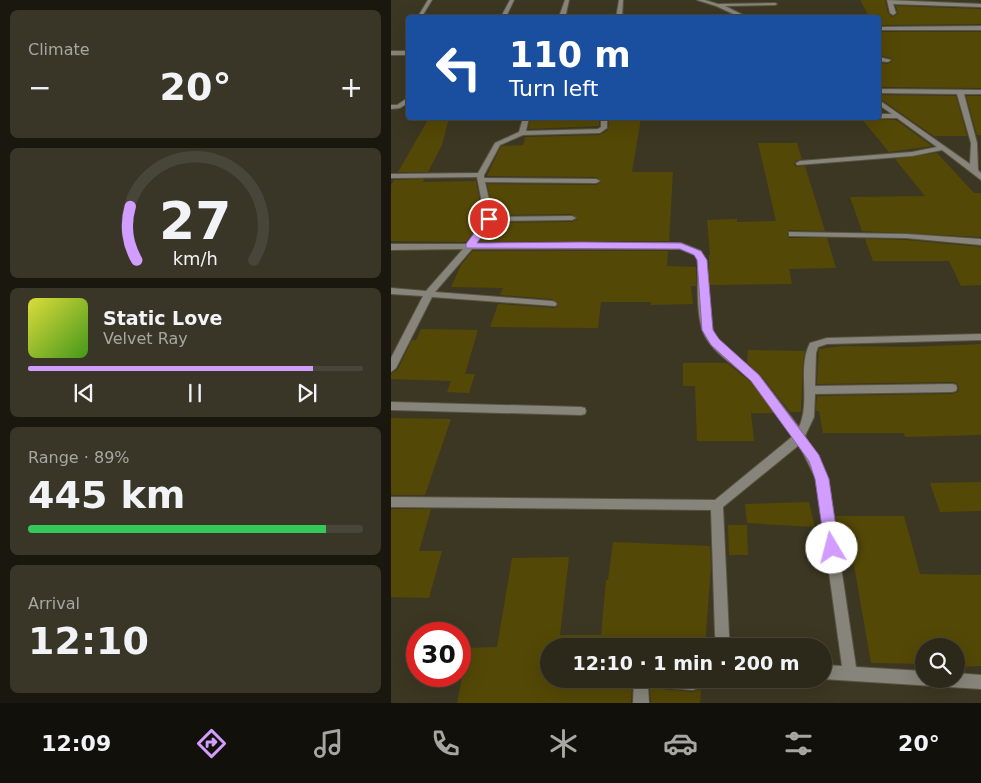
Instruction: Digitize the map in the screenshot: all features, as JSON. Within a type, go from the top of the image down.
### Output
[{"type":"street","points":[[420,15],[430,0]]},
{"type":"street","points":[[505,15],[513,0]]},
{"type":"street","points":[[563,14],[567,0]]},
{"type":"street","points":[[619,15],[621,0]]},
{"type":"street","points":[[699,0],[718,5],[740,15]]},
{"type":"street","points":[[893,14],[889,1],[981,6]]},
{"type":"street","points":[[718,5],[775,4]]},
{"type":"street","points":[[881,29],[981,28]]},
{"type":"street","points":[[391,53],[406,53]]},
{"type":"street","points":[[881,59],[888,60]]},
{"type":"street","points":[[881,90],[981,92]]},
{"type":"street","points":[[959,92],[975,143],[974,170]]},
{"type":"street","points":[[391,107],[398,106],[406,101]]},
{"type":"street","points":[[881,104],[974,170],[981,178]]},
{"type":"street","points":[[881,116],[897,116]]},
{"type":"street","points":[[522,134],[526,120]]},
{"type":"street","points":[[391,368],[429,293],[489,219],[481,178],[497,144],[522,134],[596,132],[604,128],[604,120]]},
{"type":"street","points":[[800,163],[912,154],[942,148]]},
{"type":"street","points":[[391,176],[596,181]]},
{"type":"street","points":[[489,219],[572,218]]},
{"type":"street","points":[[792,234],[906,236],[981,242]]},
{"type":"street","points":[[391,247],[681,246],[698,254],[702,260],[707,330],[715,342],[755,378],[815,458],[822,479],[850,673]]},
{"type":"street","points":[[391,291],[552,304]]},
{"type":"street","points":[[391,502],[717,505],[799,438],[809,417],[812,348],[819,342],[981,337]]},
{"type":"street","points":[[810,390],[952,388]]},
{"type":"street","points":[[391,406],[581,412]]},
{"type":"street","points":[[717,505],[723,638]]},
{"type":"street","points":[[832,672],[915,677]]},
{"type":"street","points":[[965,681],[981,682]]},
{"type":"street","points":[[641,688],[641,703]]},
{"type":"building","points":[[860,0],[885,0],[888,13],[892,17],[898,14],[896,6],[981,9],[981,24],[881,25],[881,15],[868,15]]},
{"type":"building","points":[[881,32],[981,32],[981,88],[881,87],[881,63],[888,64],[893,60],[881,56]]},
{"type":"building","points":[[881,95],[956,96],[967,136],[934,136],[881,99]]},
{"type":"building","points":[[966,96],[981,96],[981,135],[977,135]]},
{"type":"building","points":[[428,120],[448,120],[442,145],[428,172],[398,172]]},
{"type":"building","points":[[530,120],[599,120],[599,126],[528,129]]},
{"type":"building","points":[[609,120],[641,120],[632,172],[673,172],[669,241],[479,242],[492,223],[572,222],[578,219],[572,214],[494,215],[487,184],[596,185],[602,182],[596,177],[487,176],[501,146],[523,145],[525,137],[600,135],[608,130]]},
{"type":"building","points":[[863,120],[896,120],[932,146],[889,152]]},
{"type":"building","points":[[758,143],[797,143],[802,159],[795,161],[794,164],[796,167],[805,166],[825,231],[789,230],[787,236],[789,238],[827,238],[836,268],[789,269],[792,284],[709,285],[710,255],[707,220],[737,219],[737,222],[776,221]]},
{"type":"building","points":[[937,153],[974,193],[981,193],[981,237],[862,231],[850,197],[925,196],[895,159]]},
{"type":"building","points":[[424,179],[423,182],[476,181],[483,219],[466,242],[391,241],[391,185],[394,180]]},
{"type":"building","points":[[865,239],[906,240],[981,247],[981,285],[961,286],[949,261],[873,261]]},
{"type":"building","points":[[473,251],[668,251],[667,266],[696,267],[696,286],[691,286],[693,304],[651,305],[651,302],[601,302],[598,328],[490,327],[498,304],[555,308],[559,304],[552,299],[500,295],[503,288],[451,287],[461,265]]},
{"type":"building","points":[[421,329],[478,330],[465,374],[475,374],[469,393],[447,392],[451,381],[391,379],[391,374],[398,369],[412,340],[416,340]]},
{"type":"building","points":[[981,344],[981,435],[905,437],[904,433],[823,433],[819,411],[816,411],[817,396],[952,394],[958,392],[959,387],[956,383],[952,382],[817,384],[819,349],[842,346],[909,347]]},
{"type":"building","points":[[748,350],[805,351],[801,412],[790,412],[760,374],[747,363]]},
{"type":"building","points":[[683,363],[727,363],[751,382],[775,413],[751,413],[754,441],[697,441],[695,386],[683,386]]},
{"type":"building","points":[[391,418],[451,419],[425,495],[391,495]]},
{"type":"building","points":[[981,482],[981,511],[940,512],[930,483]]},
{"type":"building","points":[[809,502],[815,527],[747,523],[745,504]]},
{"type":"building","points":[[391,509],[431,509],[419,551],[442,551],[429,598],[391,597]]},
{"type":"building","points":[[835,516],[904,516],[920,574],[981,575],[981,666],[965,667],[965,638],[915,638],[915,664],[871,663],[852,554],[841,554]]},
{"type":"building","points":[[728,525],[747,525],[748,555],[729,555]]},
{"type":"building","points":[[613,542],[710,546],[711,567],[706,638],[540,638],[540,688],[632,688],[631,703],[457,703],[460,687],[471,687],[471,648],[497,647],[512,558],[569,557],[560,635],[601,635],[606,580],[608,580]]},
{"type":"building","points":[[650,688],[693,692],[701,689],[700,703],[651,703]]},
{"type":"route","points":[[489,219],[469,246],[681,246],[698,254],[702,260],[707,330],[715,342],[755,378],[815,458],[822,479],[832,548]]}]
